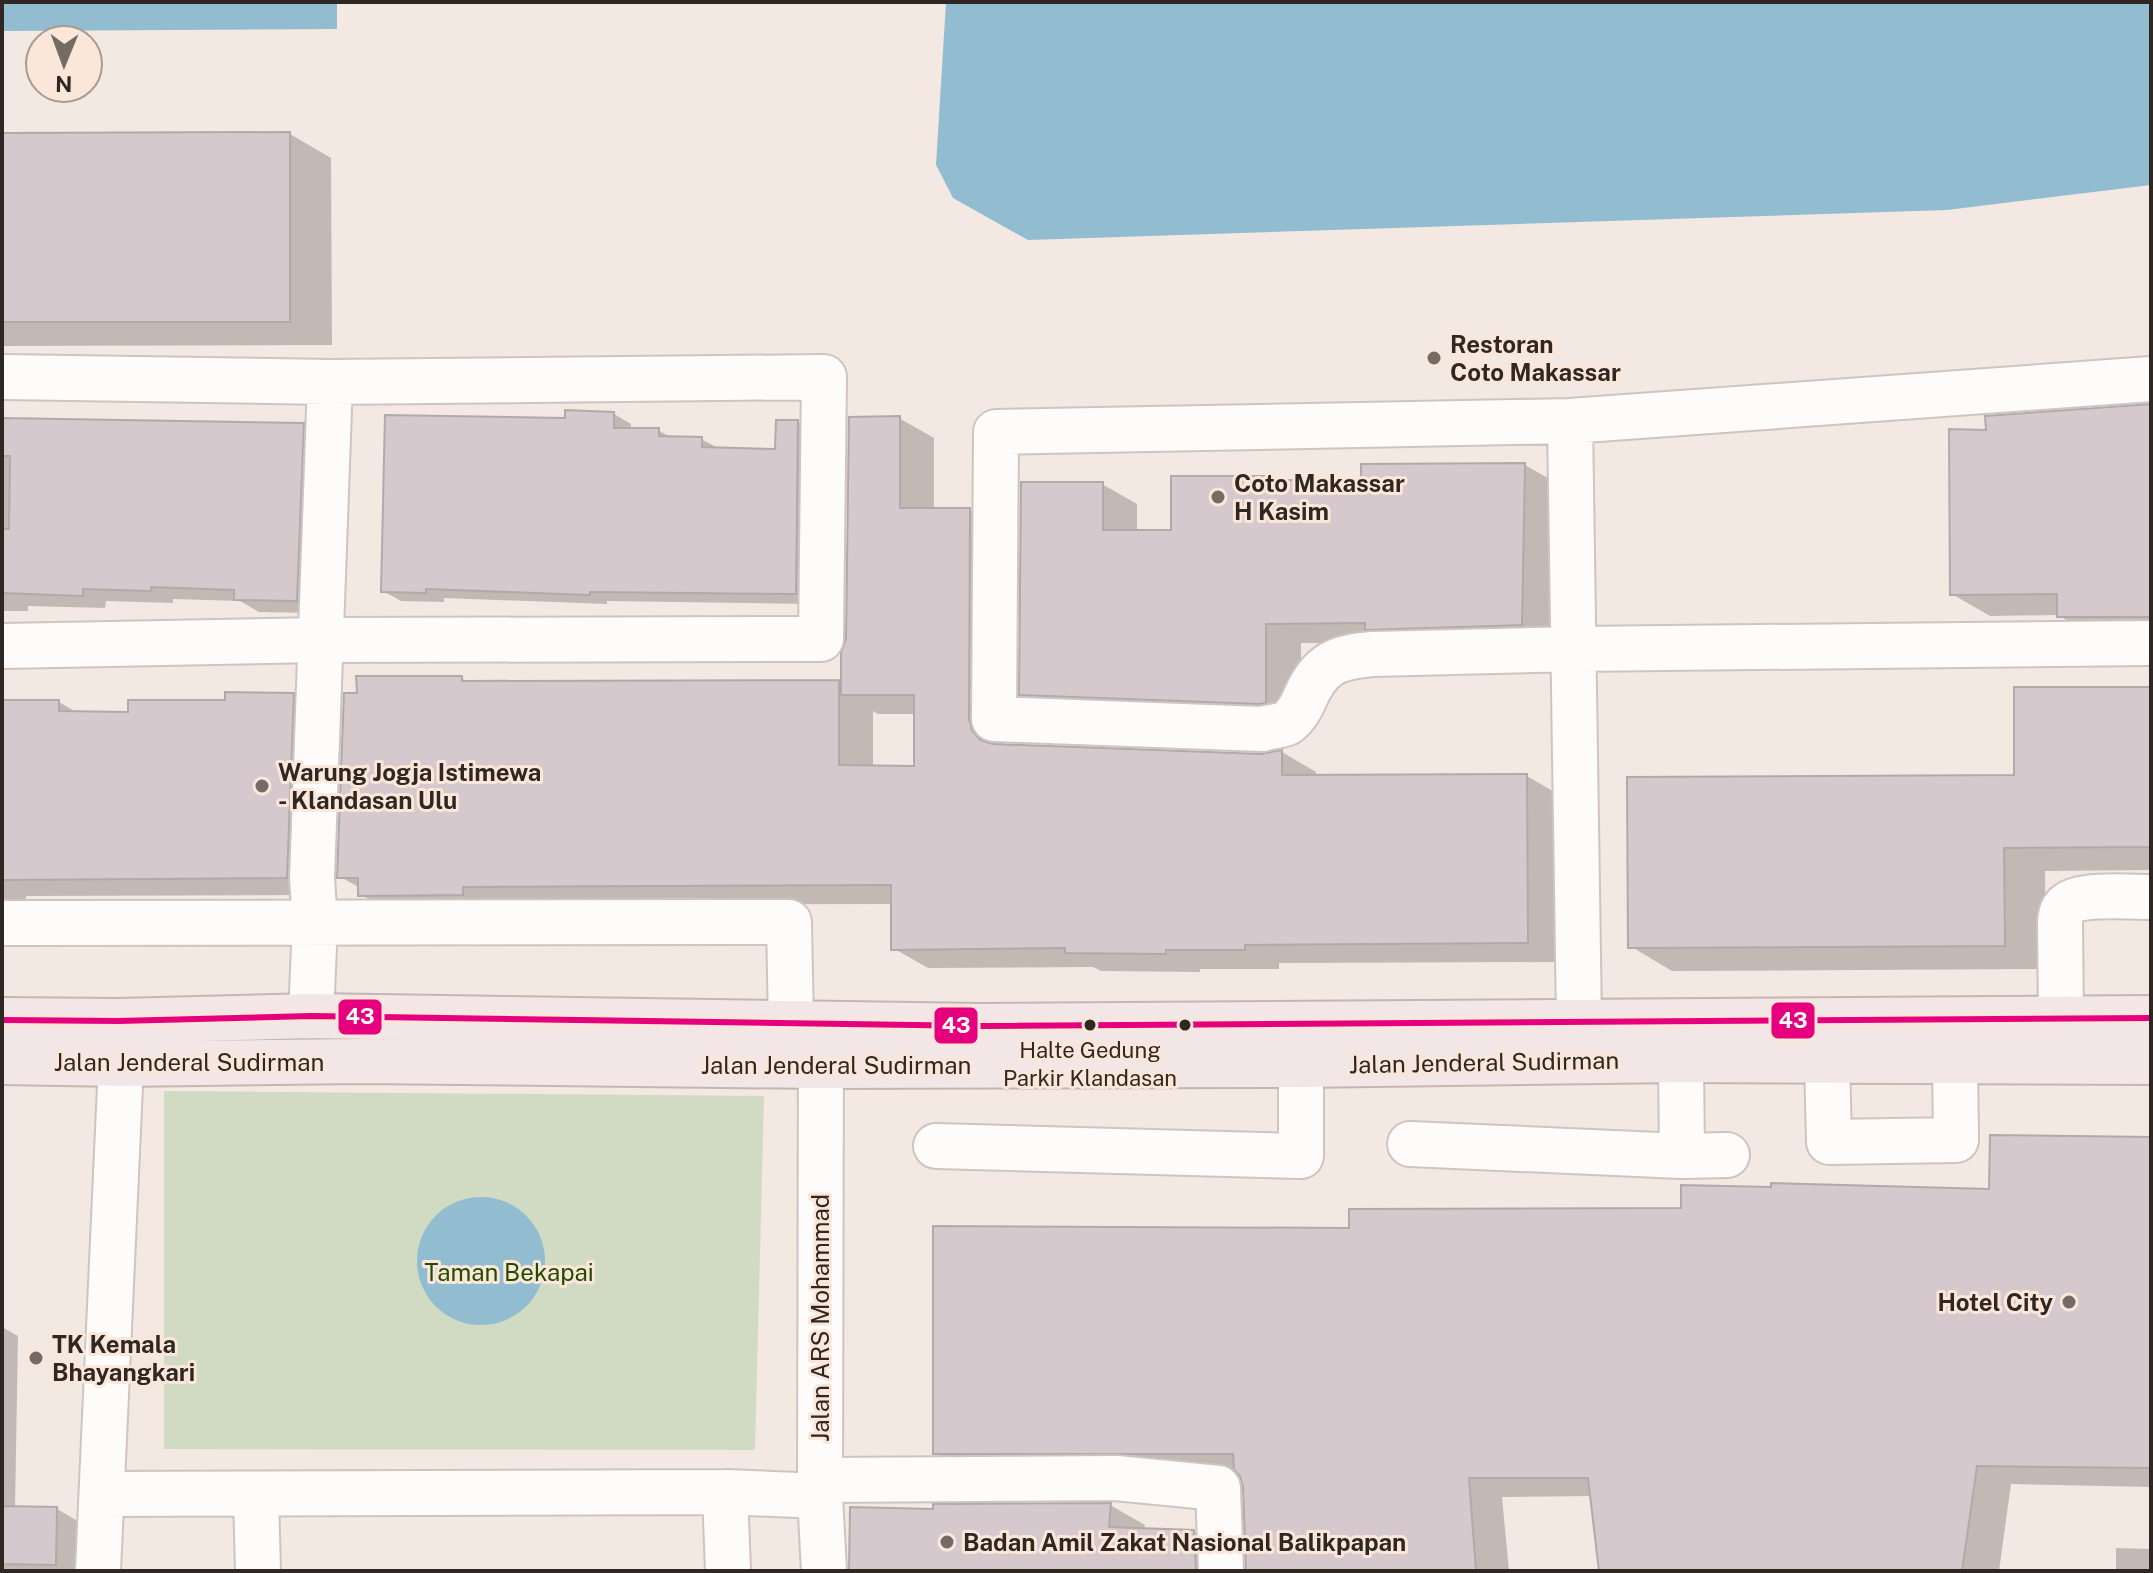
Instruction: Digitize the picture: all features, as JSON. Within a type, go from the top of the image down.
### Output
[{"type":"highway","name":"Jalan Jenderal Sudirman","points":[[2,1020],[118,1021],[311,1016],[1301,1065],[1681,1060],[2151,1062]]},
{"type":"highway","name":"Jalan Jenderal Sudirman","points":[[2,1062],[362,1061],[811,1039],[1579,1022],[2151,1018]]},
{"type":"street","points":[[2,377],[330,382],[824,377],[821,639],[322,640],[2,646]]},
{"type":"street","points":[[2151,379],[1570,421],[996,432],[994,719],[1262,729],[1286,723],[1300,709],[1321,670],[1349,656],[1575,649],[2151,643]]},
{"type":"street","points":[[311,1016],[315,923],[312,878],[330,382]]},
{"type":"street","points":[[1570,421],[1579,1022]]},
{"type":"street","points":[[2061,1019],[2062,910],[2070,902],[2083,898],[2151,897]]},
{"type":"street","name":"Jalan ARS Mohammad","points":[[315,923],[789,922],[811,1039],[824,1571]]},
{"type":"street","points":[[2,923],[315,923]]},
{"type":"street","points":[[1681,1060],[1682,1156]]},
{"type":"street","points":[[1827,1060],[1829,1142],[1956,1140],[1955,1061]]},
{"type":"street","points":[[98,1571],[121,1064]]},
{"type":"street","points":[[936,1146],[1301,1156],[1301,1065]]},
{"type":"street","points":[[1410,1144],[1682,1156],[1727,1155]]},
{"type":"street","points":[[102,1494],[725,1492],[1116,1478],[1218,1488],[1221,1571]]},
{"type":"street","points":[[725,1492],[728,1571]]},
{"type":"street","points":[[256,1495],[258,1571]]},
{"type":"green space","name":"Taman Bekapai","points":[[164,1091],[764,1096],[755,1450],[164,1449]]},
{"type":"water","points":[[2,2],[337,2],[337,29],[104,30],[104,24],[24,24],[24,31],[2,31]]},
{"type":"water","points":[[946,2],[2151,2],[2151,185],[1947,210],[1028,240],[953,198],[936,165]]},
{"type":"water","points":[[481,1197],[506,1201],[527,1215],[541,1236],[545,1261],[541,1286],[527,1307],[506,1321],[481,1325],[456,1321],[435,1307],[421,1286],[417,1261],[421,1236],[435,1215],[456,1201]]},
{"type":"building","points":[[290,132],[290,322],[2,322],[2,133]]},
{"type":"building","points":[[2151,404],[2151,617],[2057,617],[2057,594],[1950,595],[1949,429],[1986,430],[1985,416]]},
{"type":"building","points":[[565,410],[614,412],[614,428],[659,428],[659,436],[702,437],[702,447],[775,449],[776,420],[798,420],[796,594],[590,592],[590,595],[426,589],[426,593],[381,592],[385,415],[565,418]]},
{"type":"building","points":[[900,416],[900,508],[970,508],[969,719],[972,730],[980,740],[993,744],[1261,754],[1282,750],[1282,775],[1527,774],[1528,943],[1245,945],[1245,950],[1166,950],[1166,954],[1065,953],[1065,948],[891,950],[891,885],[463,887],[463,895],[358,896],[358,878],[337,878],[344,693],[357,693],[356,676],[462,676],[462,681],[839,680],[839,765],[914,766],[914,695],[841,695],[841,653],[846,639],[849,417]]},
{"type":"building","points":[[2,418],[304,423],[297,601],[234,600],[234,590],[151,587],[151,591],[83,589],[83,596],[2,593],[2,529],[9,529],[10,456],[2,456]]},
{"type":"building","points":[[1525,463],[1522,625],[1365,630],[1365,623],[1266,624],[1266,703],[1259,704],[1019,695],[1021,482],[1103,482],[1103,530],[1171,530],[1171,476],[1361,480],[1361,464]]},
{"type":"building","points":[[2014,687],[2151,687],[2151,847],[2004,848],[2005,946],[1628,948],[1627,777],[2014,775]]},
{"type":"building","points":[[225,692],[294,693],[287,878],[2,880],[2,700],[59,700],[59,711],[128,712],[128,700],[225,700]]},
{"type":"building","points":[[1990,1135],[2151,1137],[2151,1468],[1977,1466],[1962,1571],[1599,1571],[1588,1478],[1469,1478],[1476,1571],[1246,1571],[1243,1487],[1240,1476],[1234,1470],[1233,1454],[933,1454],[933,1226],[1349,1228],[1349,1209],[1681,1208],[1681,1185],[1771,1187],[1771,1183],[1989,1189]]},
{"type":"building","points":[[1111,1503],[1109,1527],[1194,1530],[1196,1571],[849,1571],[850,1507],[933,1509],[933,1504]]},
{"type":"building","points":[[2,1506],[57,1507],[56,1565],[2,1564]]},
{"type":"transit line","name":"43","points":[[2,1020],[118,1021],[311,1016],[982,1026],[2151,1018]]},
{"type":"place","name":"Restoran Coto Makassar","points":[[1434,358]]},
{"type":"place","name":"Coto Makassar H Kasim","points":[[1218,497]]},
{"type":"place","name":"Warung Jogja Istimewa - Klandasan Ulu","points":[[262,786]]},
{"type":"place","name":"Halte Gedung Parkir Klandasan","points":[[1090,1025]]},
{"type":"place","name":"Hotel City","points":[[2069,1302]]},
{"type":"place","name":"TK Kemala Bhayangkari","points":[[36,1358]]},
{"type":"place","name":"Badan Amil Zakat Nasional Balikpapan","points":[[947,1542]]}]
